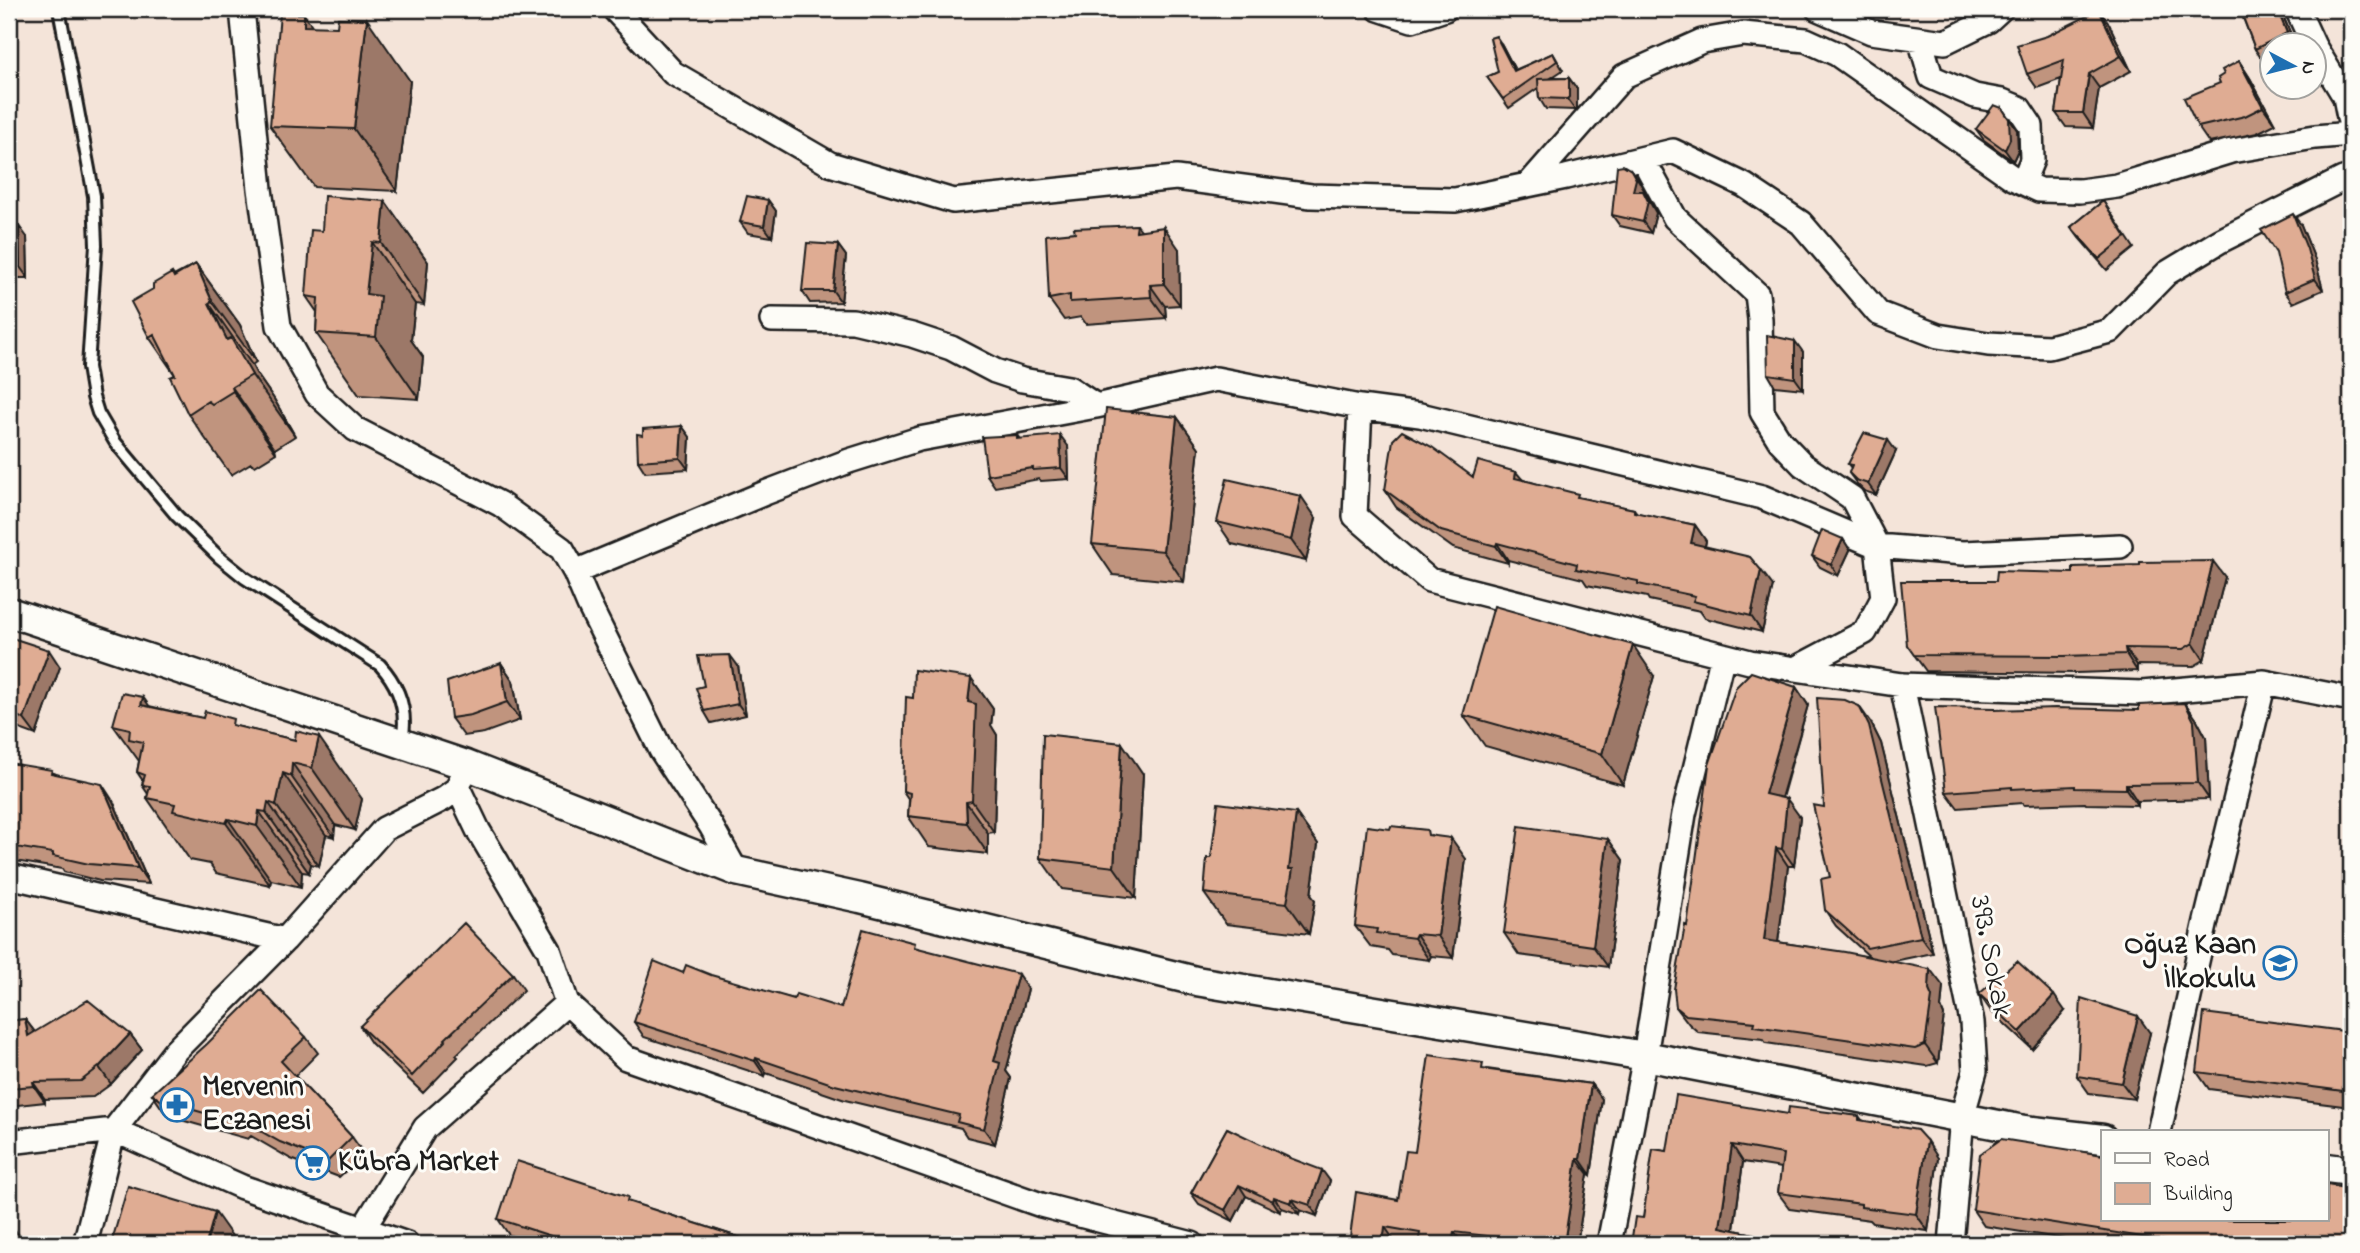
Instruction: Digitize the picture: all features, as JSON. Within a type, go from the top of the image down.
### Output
[{"type":"street","points":[[242,9],[260,189],[279,326],[317,394],[355,429],[500,504],[562,549],[661,750],[711,826],[736,871]]},
{"type":"street","points":[[614,9],[673,73],[830,164],[953,201],[1176,178],[1311,196],[1455,200],[1673,151],[1756,193],[1801,223],[1878,313],[1938,336],[1987,344],[2049,347],[2110,331],[2166,273],[2220,241],[2351,177]]},
{"type":"street","points":[[1379,9],[1412,20],[1445,9]]},
{"type":"street","points":[[1818,9],[1871,32],[1945,42],[1988,21],[2001,9]]},
{"type":"street","points":[[2297,9],[2308,32]]},
{"type":"street","points":[[1530,184],[1623,76],[1702,41],[1743,34],[1806,40],[1837,54],[2023,182],[2039,190],[2080,191],[2116,186],[2231,151],[2351,134]]},
{"type":"street","points":[[1920,39],[1931,77],[1975,96],[2019,108],[2031,126],[2032,160],[2023,182]]},
{"type":"street","points":[[2328,69],[2345,97],[2351,127]]},
{"type":"street","points":[[1643,159],[1675,219],[1757,294],[1762,412],[1780,441],[1803,465],[1852,498],[1877,546],[1883,598],[1865,632],[1795,669]]},
{"type":"street","points":[[772,320],[853,321],[912,335],[951,348],[995,371],[1069,388],[1096,406]]},
{"type":"street","points":[[575,572],[849,461],[919,439],[1096,406],[1216,379],[1360,407],[1420,415],[1762,498],[1877,546],[1963,553],[2120,546]]},
{"type":"street","points":[[1360,407],[1355,516],[1429,580],[1750,662],[1902,685],[2142,692],[2264,682],[2351,699]]},
{"type":"street","points":[[9,612],[402,744],[462,777],[736,871],[860,898],[1196,981],[1645,1056],[2024,1130],[2101,1139]]},
{"type":"street","points":[[1609,1244],[1645,1056],[1684,814],[1723,655]]},
{"type":"street","points":[[2159,1130],[2206,921],[2264,682]]},
{"type":"street","name":"393. Sokak","points":[[1902,685],[1972,1022],[1975,1071],[1962,1117],[1951,1244]]},
{"type":"street","points":[[85,1244],[114,1130],[176,1051],[285,940],[384,829],[443,799],[462,777]]},
{"type":"street","points":[[462,777],[478,830],[549,950],[567,1003],[626,1058],[1041,1205],[1192,1244]]},
{"type":"street","points":[[9,876],[285,940]]},
{"type":"street","points":[[363,1229],[425,1128],[567,1003]]},
{"type":"street","points":[[9,1142],[114,1130],[242,1187],[407,1244]]},
{"type":"street","points":[[2328,1168],[2351,1171]]},
{"type":"lane","points":[[59,9],[95,208],[96,256],[88,366],[98,412],[124,452],[177,516],[219,557],[245,578],[380,665],[396,685],[400,696],[405,728],[402,744]]},
{"type":"building","points":[[2240,9],[2277,9],[2287,32],[2258,32],[2258,48],[2255,49]]},
{"type":"building","points":[[2099,10],[2121,56],[2089,74],[2083,113],[2056,113],[2064,60],[2027,74],[2017,45],[2047,36]]},
{"type":"building","points":[[280,14],[304,14],[304,26],[337,27],[338,18],[367,19],[354,129],[270,126]]},
{"type":"building","points":[[1496,36],[1514,71],[1553,53],[1557,61],[1503,99],[1487,77],[1498,72],[1490,38]]},
{"type":"building","points":[[2239,61],[2258,102],[2263,107],[2245,116],[2198,127],[2184,98],[2220,83],[2218,78],[2224,74],[2222,70]]},
{"type":"building","points":[[1569,78],[1567,99],[1539,98],[1538,79]]},
{"type":"building","points":[[1994,105],[2002,108],[2009,119],[2010,139],[2005,150],[1976,129]]},
{"type":"building","points":[[1623,165],[1631,170],[1636,179],[1633,191],[1643,191],[1648,201],[1643,222],[1612,215],[1617,166]]},
{"type":"building","points":[[324,196],[385,201],[381,243],[372,242],[366,294],[380,296],[376,337],[316,333],[318,298],[306,296],[311,230],[322,231]]},
{"type":"building","points":[[747,196],[768,200],[764,226],[740,222]]},
{"type":"building","points":[[2103,201],[2126,237],[2099,259],[2071,227]]},
{"type":"building","points":[[2293,214],[2315,279],[2285,292],[2276,253],[2261,230]]},
{"type":"building","points":[[1137,225],[1136,231],[1164,227],[1164,284],[1150,285],[1151,297],[1070,302],[1070,295],[1049,299],[1046,235],[1075,232],[1074,228]]},
{"type":"building","points":[[9,226],[19,226],[20,267],[9,267]]},
{"type":"building","points":[[807,243],[838,245],[833,291],[802,291]]},
{"type":"building","points":[[196,264],[212,301],[209,303],[227,340],[231,338],[252,375],[212,404],[208,401],[188,414],[170,377],[175,375],[154,334],[149,337],[131,302],[153,289],[153,284],[172,273],[174,277]]},
{"type":"building","points":[[1767,335],[1795,341],[1795,378],[1768,374]]},
{"type":"building","points":[[1106,409],[1177,417],[1163,551],[1092,544]]},
{"type":"building","points":[[682,426],[680,458],[638,461],[637,434],[643,435],[643,429]]},
{"type":"building","points":[[1402,431],[1432,447],[1473,477],[1478,461],[1516,472],[1515,478],[1578,494],[1577,497],[1695,525],[1691,543],[1750,557],[1761,570],[1751,616],[1693,601],[1695,596],[1576,569],[1577,564],[1441,531],[1385,490],[1393,440]]},
{"type":"building","points":[[1864,433],[1888,440],[1868,484],[1856,480],[1849,473],[1852,465],[1848,464]]},
{"type":"building","points":[[1017,435],[1017,439],[1060,435],[1061,468],[1033,468],[987,475],[982,437]]},
{"type":"building","points":[[1227,479],[1301,496],[1291,540],[1217,522]]},
{"type":"building","points":[[1822,530],[1843,539],[1831,565],[1812,556]]},
{"type":"building","points":[[2213,561],[2193,643],[2183,649],[2125,648],[2126,654],[2064,656],[1914,655],[1907,645],[1901,581],[1996,581],[1997,571],[2073,573],[2073,567],[2140,565],[2140,562]]},
{"type":"building","points":[[1494,606],[1633,645],[1602,754],[1463,715]]},
{"type":"building","points":[[9,637],[49,650],[24,719],[9,713]]},
{"type":"building","points":[[730,655],[738,704],[704,711],[696,688],[704,686],[698,656]]},
{"type":"building","points":[[501,663],[507,702],[471,715],[451,718],[447,682]]},
{"type":"building","points":[[914,670],[971,678],[968,702],[976,704],[972,801],[966,802],[967,823],[908,816],[910,793],[903,791],[906,697],[913,698]]},
{"type":"building","points":[[1751,672],[1796,687],[1765,794],[1787,799],[1782,849],[1776,848],[1764,940],[1845,952],[1930,969],[1929,990],[1932,997],[1925,1045],[1915,1049],[1754,1026],[1755,1022],[1686,1015],[1676,1007],[1674,989],[1685,925],[1687,926],[1709,765],[1736,687]]},
{"type":"building","points":[[122,693],[143,697],[141,705],[203,718],[205,711],[233,719],[232,725],[295,740],[296,731],[319,737],[312,768],[292,763],[291,776],[283,773],[276,805],[268,802],[266,812],[259,811],[257,826],[228,819],[226,823],[173,811],[175,804],[147,798],[150,786],[142,785],[145,775],[137,772],[143,742],[129,739],[130,729],[113,725]]},
{"type":"building","points":[[1817,698],[1845,700],[1859,706],[1869,726],[1921,937],[1867,948],[1825,910],[1821,879],[1830,877],[1813,805],[1824,807]]},
{"type":"building","points":[[2185,703],[2194,721],[2198,783],[2126,784],[2126,789],[2075,786],[2012,787],[1946,792],[1935,707],[1995,710],[2139,710],[2139,705]]},
{"type":"building","points":[[1043,734],[1122,743],[1114,867],[1040,858]]},
{"type":"building","points":[[9,763],[52,770],[51,773],[102,784],[138,868],[89,864],[53,856],[53,853],[9,846]]},
{"type":"building","points":[[1218,803],[1296,813],[1289,869],[1293,869],[1287,903],[1204,893],[1207,858],[1211,858]]},
{"type":"building","points":[[1367,826],[1427,830],[1428,835],[1451,838],[1438,936],[1416,934],[1414,938],[1376,933],[1377,929],[1355,926]]},
{"type":"building","points":[[1519,826],[1608,839],[1593,946],[1504,933]]},
{"type":"building","points":[[464,923],[513,974],[445,1039],[412,1076],[360,1026]]},
{"type":"building","points":[[863,929],[915,943],[914,947],[1018,974],[994,1061],[1000,1063],[984,1129],[957,1122],[959,1115],[835,1085],[756,1058],[755,1061],[634,1022],[654,961],[683,973],[686,965],[794,999],[796,994],[841,1008]]},
{"type":"building","points":[[2017,961],[2054,995],[2020,1032],[1979,994]]},
{"type":"building","points":[[261,990],[306,1037],[281,1061],[352,1137],[328,1161],[280,1142],[239,1119],[236,1122],[162,1101],[152,1094]]},
{"type":"building","points":[[2081,998],[2138,1016],[2122,1083],[2077,1076]]},
{"type":"building","points":[[88,1000],[130,1034],[99,1067],[81,1081],[33,1082],[34,1086],[9,1088],[9,1021],[25,1019],[28,1036]]},
{"type":"building","points":[[2204,1013],[2351,1032],[2351,1092],[2197,1072]]},
{"type":"building","points":[[1429,1055],[1483,1063],[1482,1069],[1591,1084],[1564,1244],[1530,1244],[1530,1241],[1454,1232],[1452,1244],[1418,1244],[1420,1233],[1385,1227],[1383,1243],[1350,1237],[1356,1192],[1398,1200],[1406,1151],[1415,1152]]},
{"type":"building","points":[[1676,1095],[1788,1114],[1789,1107],[1859,1116],[1859,1120],[1917,1130],[1927,1141],[1916,1214],[1778,1193],[1783,1154],[1732,1145],[1720,1227],[1754,1234],[1753,1236],[1803,1244],[1631,1244],[1635,1217],[1643,1218],[1653,1149],[1667,1151]]},
{"type":"building","points":[[1227,1128],[1322,1170],[1310,1205],[1292,1199],[1291,1203],[1274,1197],[1273,1201],[1239,1185],[1225,1210],[1191,1193]]},
{"type":"building","points":[[2001,1139],[2101,1155],[2101,1222],[2328,1222],[2328,1185],[2351,1189],[2351,1244],[2186,1244],[1973,1210],[1980,1154]]},
{"type":"building","points":[[517,1161],[628,1197],[627,1201],[760,1244],[555,1244],[557,1238],[498,1219]]},
{"type":"building","points":[[128,1186],[215,1212],[206,1244],[111,1244]]},
{"type":"place","name":"Oğuz Kaan İlkokulu","points":[[2280,963]]},
{"type":"place","name":"Mervenin Eczanesi","points":[[177,1105]]},
{"type":"place","name":"Kübra Market","points":[[313,1163]]}]
